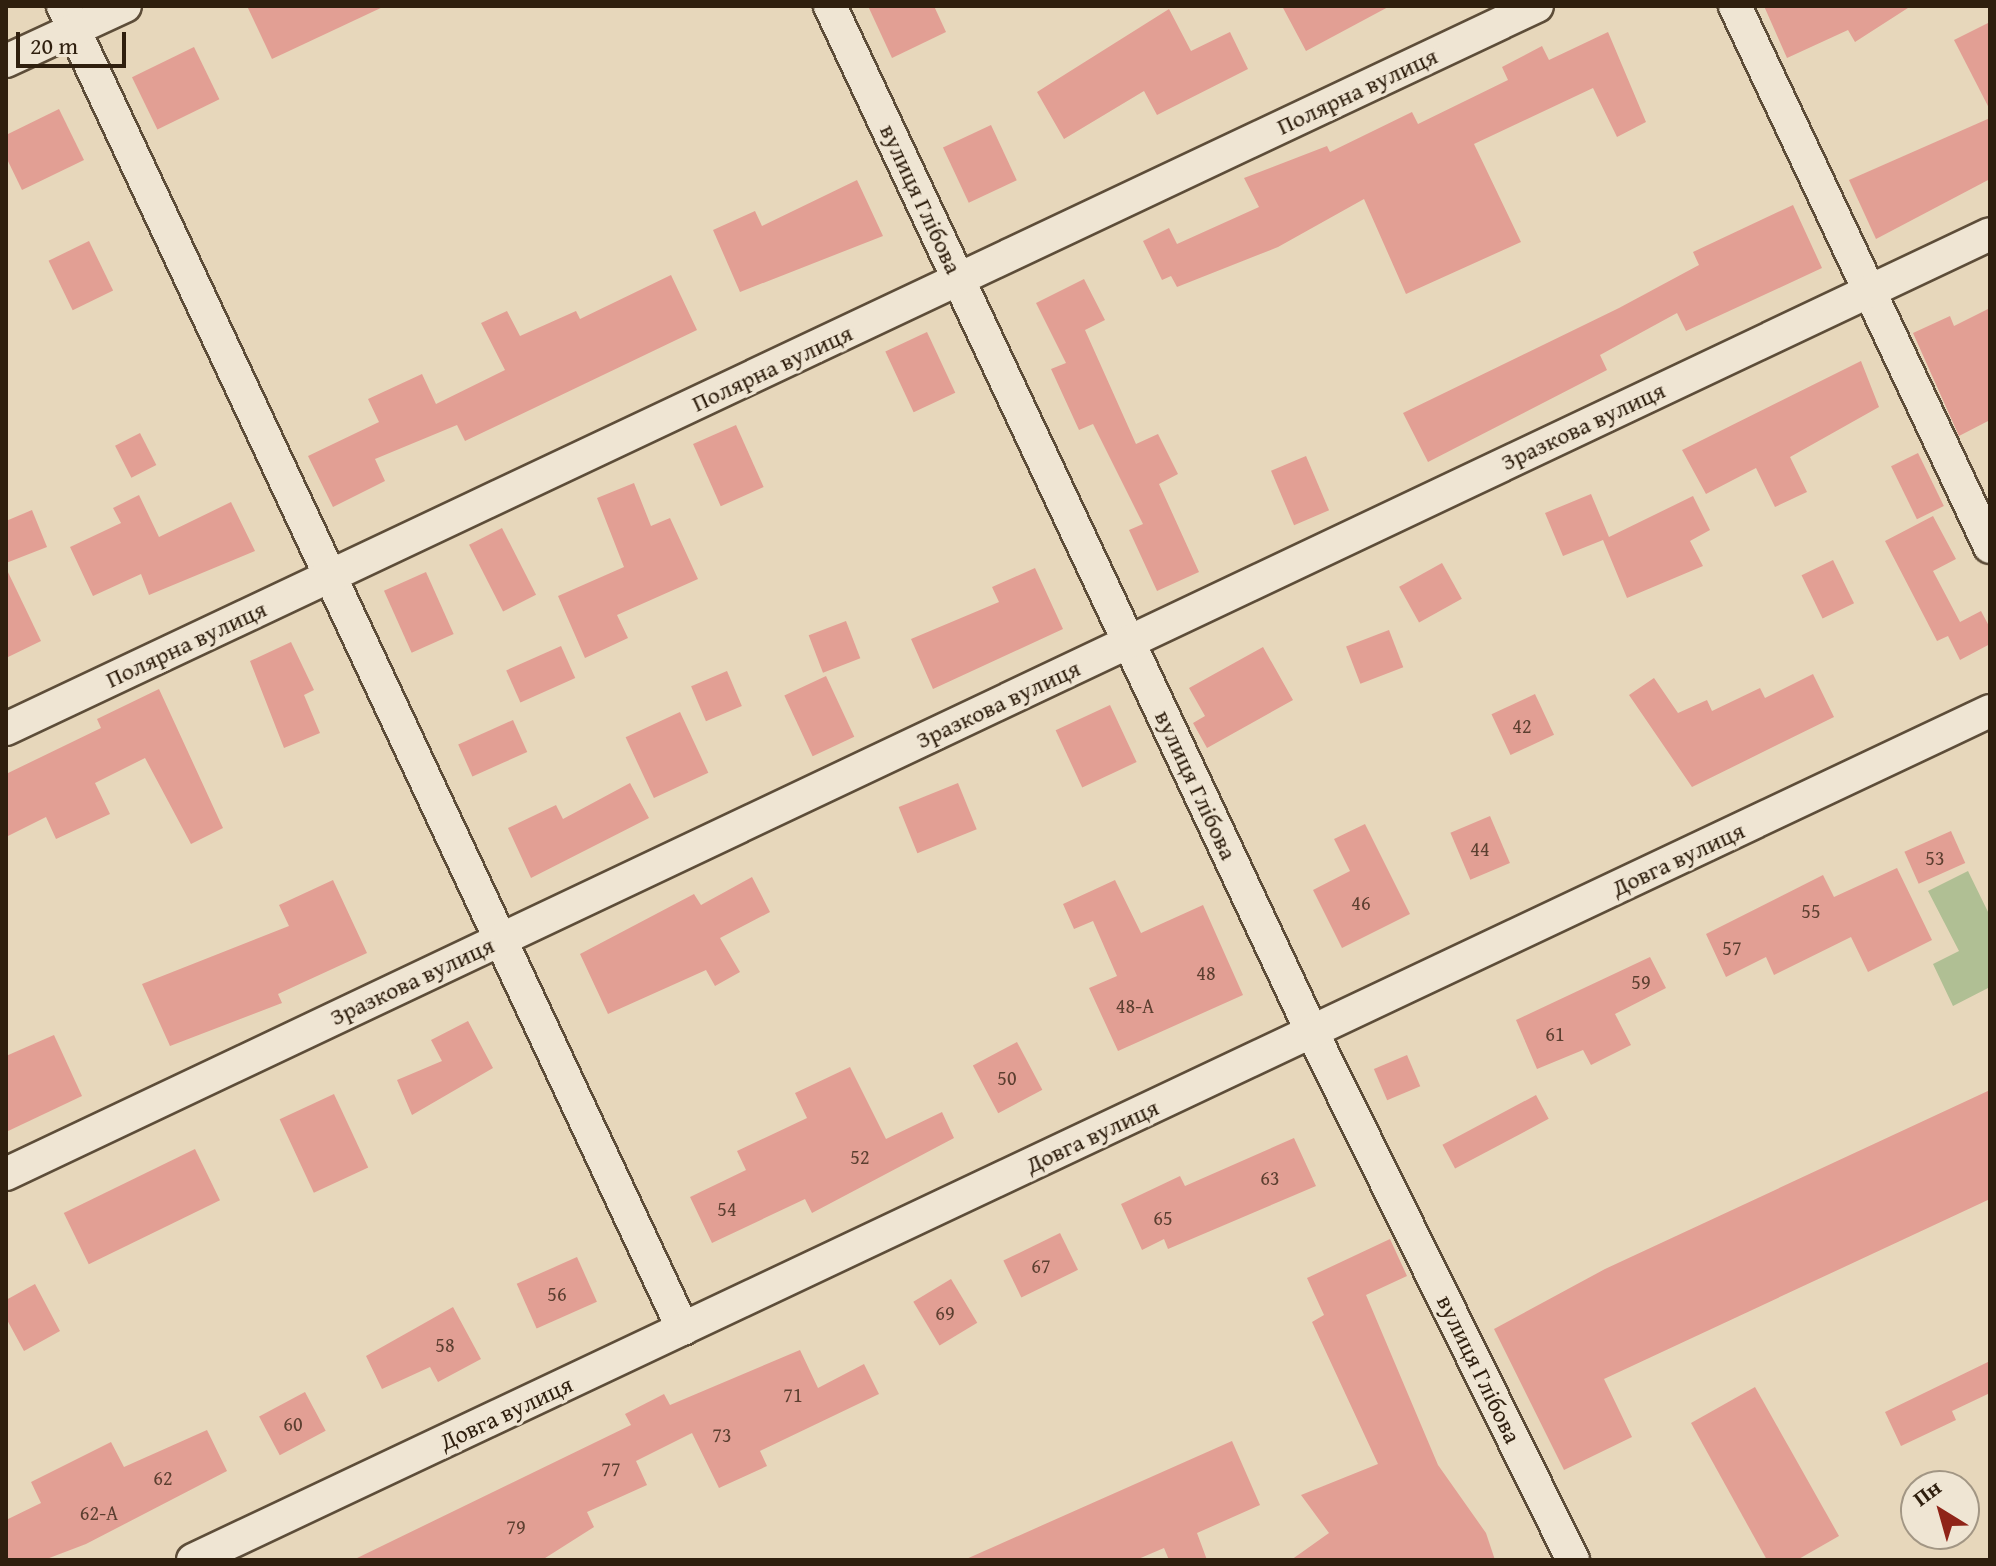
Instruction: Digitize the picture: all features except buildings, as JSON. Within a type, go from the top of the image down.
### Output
[{"type":"street","points":[[6,61],[69,18],[125,6]]},
{"type":"street","name":"вулиця Глібова","points":[[830,6],[1312,1032],[1573,1560]]},
{"type":"street","name":"Полярна вулиця","points":[[6,729],[1537,6]]},
{"type":"street","points":[[1735,6],[1990,547]]},
{"type":"street","points":[[69,18],[683,1329]]},
{"type":"street","name":"Зразкова вулиця","points":[[6,1174],[1990,234]]},
{"type":"street","name":"Довга вулиця","points":[[193,1560],[1990,711]]},
{"type":"green space","points":[[1968,871],[1990,916],[1990,987],[1953,1006],[1933,964],[1959,951],[1928,891]]}]
